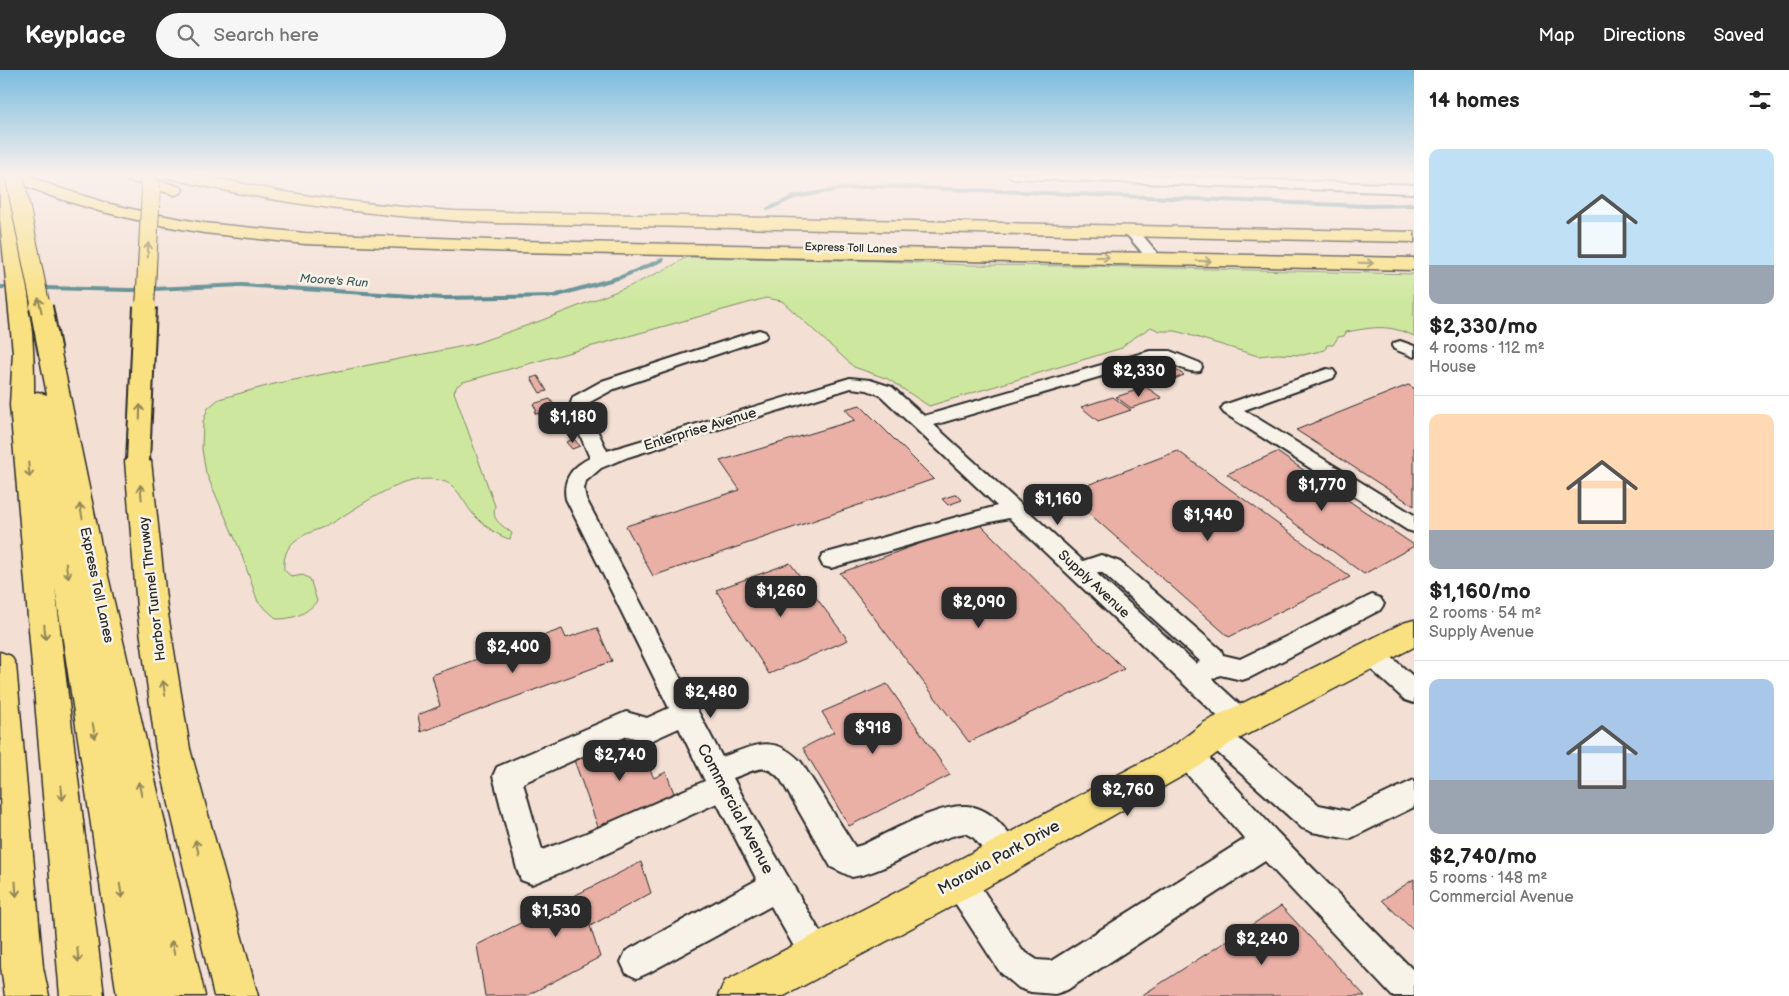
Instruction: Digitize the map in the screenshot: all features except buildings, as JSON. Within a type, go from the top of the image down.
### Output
[{"type":"main road","name":"Express Toll Lanes","points":[[8,217],[37,352],[87,541],[184,996]]},
{"type":"main road","name":"Express Toll Lanes","points":[[20,217],[37,352],[22,405],[82,996]]},
{"type":"main road","name":"Harbor Tunnel Thruway","points":[[150,217],[138,460],[152,608],[173,749],[237,991]]},
{"type":"main road","points":[[151,217],[233,231],[302,238],[441,245],[1414,264]]},
{"type":"main road","name":"Express Toll Lanes","points":[[240,217],[381,231],[1054,256]]},
{"type":"main road","points":[[340,217],[499,227],[619,228],[714,224]]},
{"type":"main road","points":[[483,217],[1133,233],[1414,237]]},
{"type":"main road","points":[[37,352],[38,400],[139,996]]},
{"type":"main road","name":"Moravia Park Drive","points":[[740,996],[959,881],[1214,737],[1400,644]]},
{"type":"main road","points":[[0,665],[24,986]]},
{"type":"street","points":[[1133,233],[1155,259]]},
{"type":"street","points":[[601,460],[578,409],[579,401],[585,396],[608,385],[759,335]]},
{"type":"street","points":[[921,423],[1156,355],[1170,356],[1194,367]]},
{"type":"street","points":[[1327,374],[1230,409],[1414,525]]},
{"type":"street","name":"Enterprise Avenue","points":[[576,499],[574,492],[579,476],[585,469],[601,460],[850,383]]},
{"type":"street","name":"Supply Avenue","points":[[850,383],[870,385],[886,391],[1194,678],[1214,737]]},
{"type":"street","name":"Commercial Avenue","points":[[576,499],[719,779],[776,886],[816,955]]},
{"type":"street","points":[[831,560],[980,517],[1014,510]]},
{"type":"street","points":[[1079,571],[1101,564],[1112,568],[1212,657],[1212,669],[1194,678]]},
{"type":"street","points":[[1213,662],[1242,670],[1372,604]]},
{"type":"street","points":[[1400,644],[1414,692]]},
{"type":"street","points":[[685,713],[648,730],[626,724],[507,776],[532,869],[589,847],[764,755],[781,760],[791,771],[842,856],[852,862],[864,860],[933,827],[957,819],[972,820],[982,826],[1005,855]]},
{"type":"street","points":[[1214,737],[1312,818],[1349,825],[1414,793]]},
{"type":"street","points":[[1214,737],[1267,842],[1414,995]]},
{"type":"street","points":[[959,881],[1011,961],[1030,976],[1055,978],[1267,842]]},
{"type":"street","points":[[637,962],[776,886]]},
{"type":"green space","points":[[687,257],[1414,274],[1414,336],[1388,328],[1365,329],[1346,332],[1344,336],[1338,337],[1333,345],[1327,345],[1325,350],[1303,355],[1277,354],[1258,356],[1176,331],[1160,331],[1151,327],[1126,343],[1122,348],[929,406],[888,379],[854,367],[782,301],[766,298],[463,382],[457,386],[454,392],[495,506],[496,519],[512,533],[510,539],[487,527],[479,520],[451,485],[431,479],[416,480],[384,492],[328,525],[307,533],[290,546],[284,562],[284,570],[292,577],[303,575],[310,579],[317,601],[313,606],[294,617],[277,619],[258,602],[240,550],[206,473],[202,449],[203,422],[208,408],[219,399],[274,384],[474,344],[630,286]]},
{"type":"waterway","name":"Moore's Run","points":[[0,287],[131,290],[242,285],[443,298],[554,296],[621,277],[662,260]]}]
